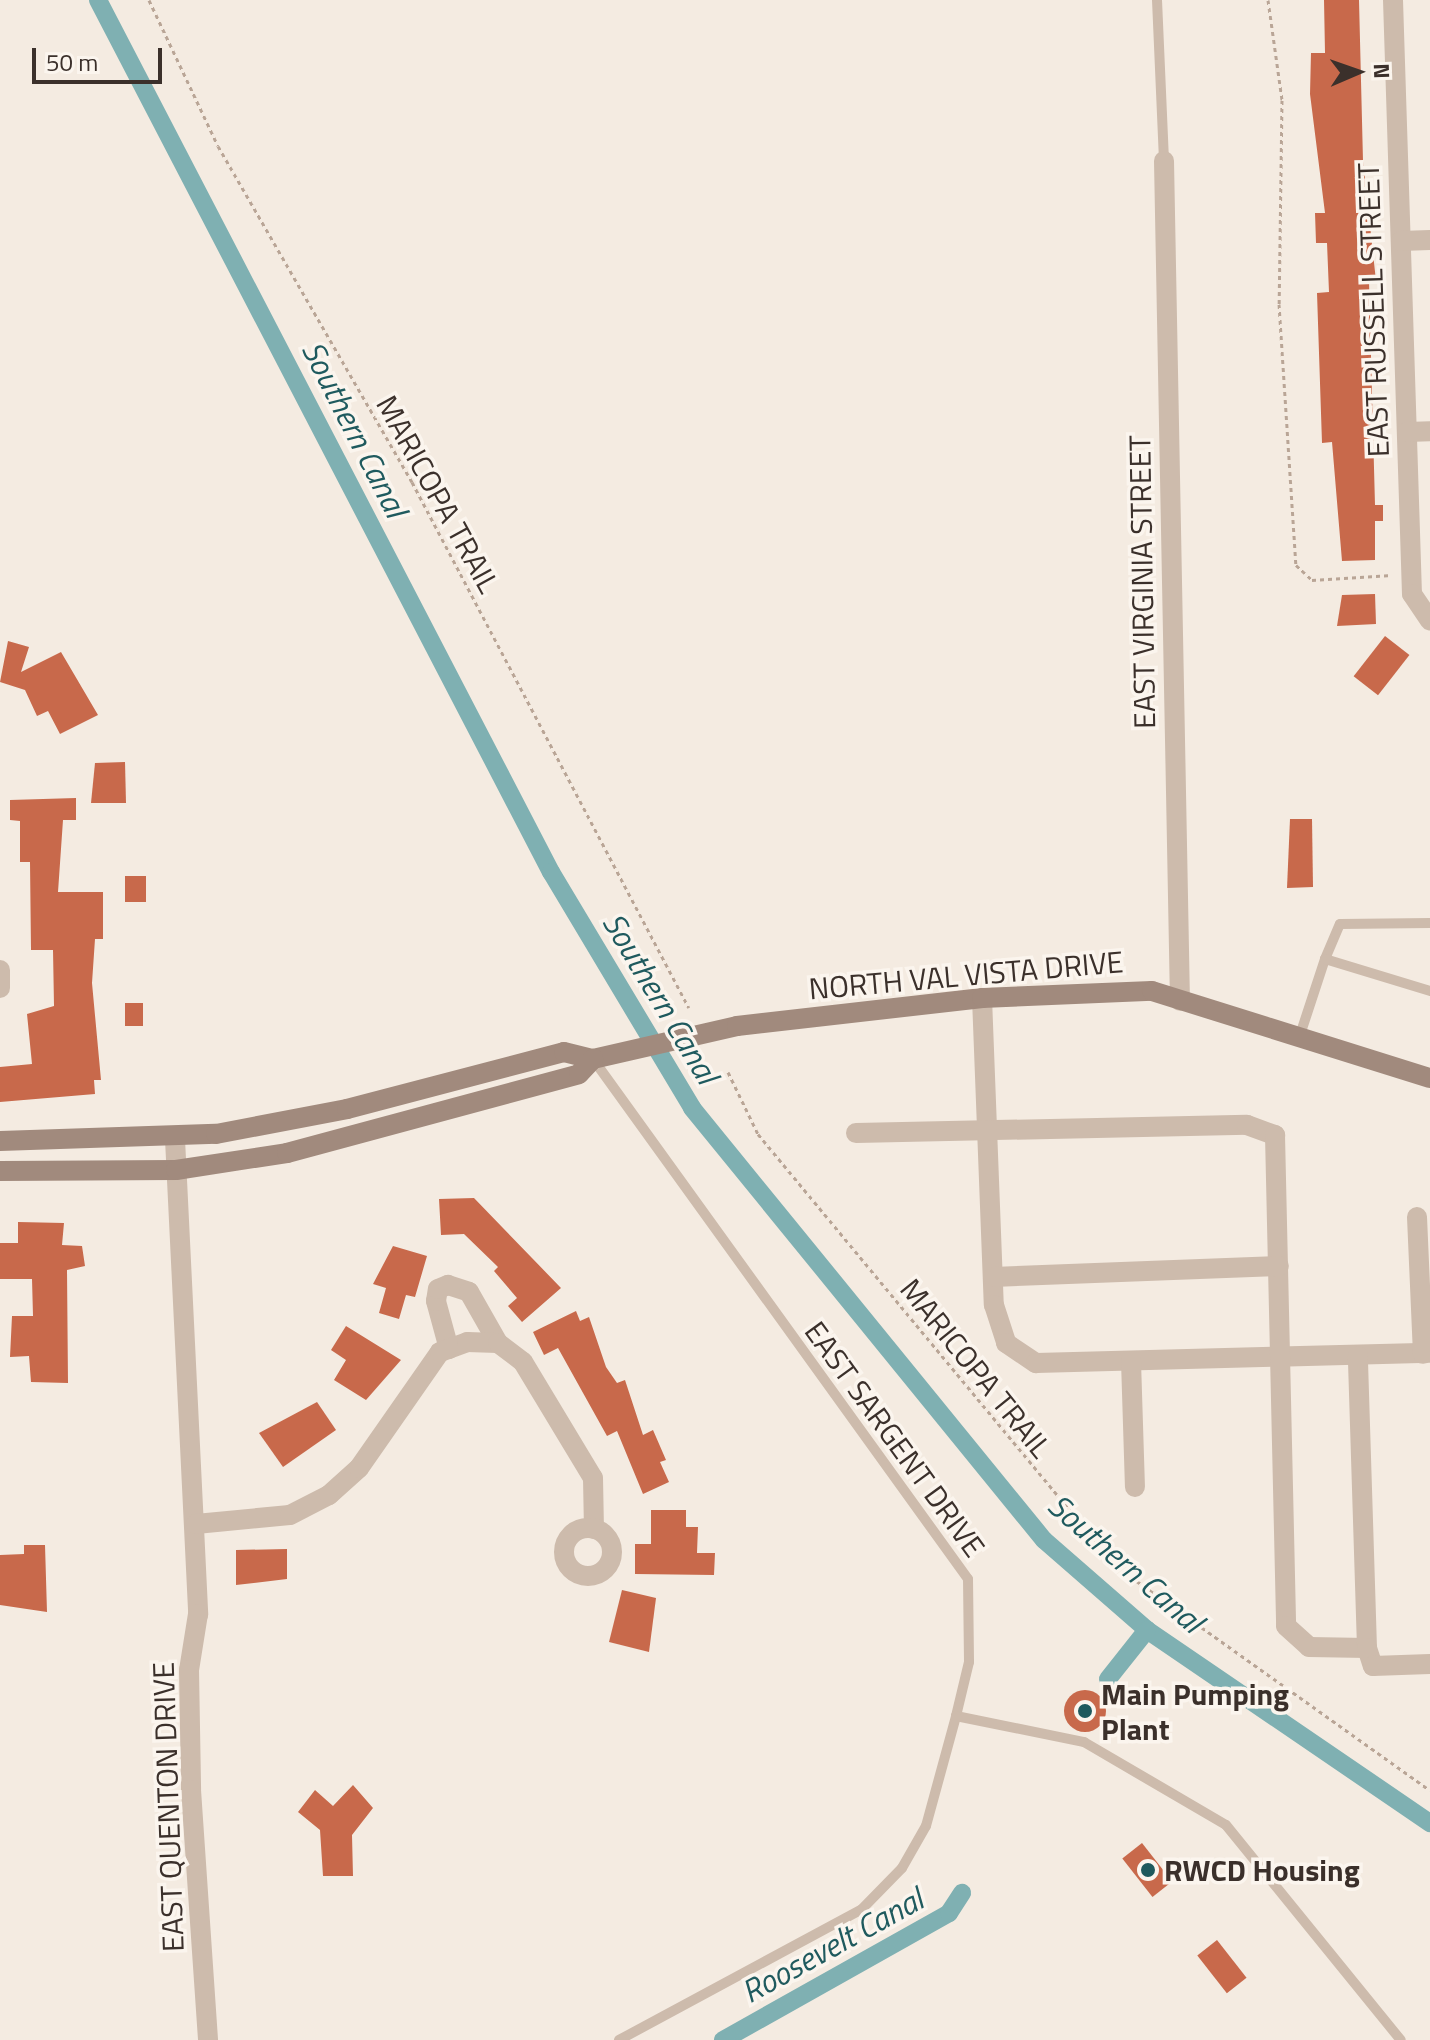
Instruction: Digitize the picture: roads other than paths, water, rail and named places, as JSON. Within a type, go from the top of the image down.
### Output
[{"type":"main road","name":"NORTH VAL VISTA DRIVE","points":[[0,1141],[175,1139],[286,1124],[564,1052],[593,1059],[693,1036],[982,998],[1152,991],[1430,1078]]},
{"type":"main road","name":"NORTH VAL VISTA DRIVE","points":[[0,1171],[176,1170],[350,1139],[579,1074],[593,1059]]},
{"type":"street","name":"EAST RUSSELL STREET","points":[[1393,0],[1411,574],[1426,619]]},
{"type":"street","name":"EAST VIRGINIA STREET","points":[[1164,161],[1180,1001]]},
{"type":"street","points":[[1401,241],[1430,240]]},
{"type":"street","points":[[1407,432],[1430,431]]},
{"type":"street","points":[[0,970],[0,988]]},
{"type":"street","points":[[982,998],[993,1277],[1006,1343],[1036,1363],[1427,1354],[1425,1266],[1417,1217]]},
{"type":"street","points":[[856,1133],[1247,1125],[1275,1135],[1286,1626],[1309,1647],[1367,1648]]},
{"type":"street","name":"EAST QUENTON DRIVE","points":[[175,1139],[196,1524],[191,1775],[208,2040]]},
{"type":"street","points":[[993,1277],[1279,1266]]},
{"type":"street","points":[[449,1349],[436,1301],[438,1289],[448,1285],[477,1302],[498,1343],[523,1362],[593,1478],[594,1529]]},
{"type":"street","points":[[196,1524],[290,1515],[329,1495],[359,1468],[449,1349],[498,1343]]},
{"type":"street","points":[[1358,1356],[1367,1648],[1373,1666],[1430,1664]]},
{"type":"street","points":[[1131,1361],[1135,1487]]},
{"type":"lane","points":[[1157,0],[1164,161]]},
{"type":"lane","points":[[1300,1035],[1340,924],[1430,923]]},
{"type":"lane","points":[[1325,959],[1430,991]]},
{"type":"lane","name":"EAST SARGENT DRIVE","points":[[593,1059],[968,1579],[969,1662],[926,1826],[902,1868],[862,1909],[619,2040]]},
{"type":"lane","points":[[956,1716],[1084,1742],[1226,1825],[1401,2040]]},
{"type":"waterway","name":"Southern Canal","points":[[98,0],[551,872],[692,1108],[1044,1540],[1147,1630],[1430,1823]]},
{"type":"waterway","name":"Roosevelt Canal","points":[[1108,1679],[1147,1630]]},
{"type":"waterway","name":"Roosevelt Canal","points":[[723,2040],[949,1913],[962,1893]]},
{"type":"place","name":"Main Pumping Plant","points":[[1085,1711]]},
{"type":"place","name":"RWCD Housing","points":[[1148,1870]]}]
